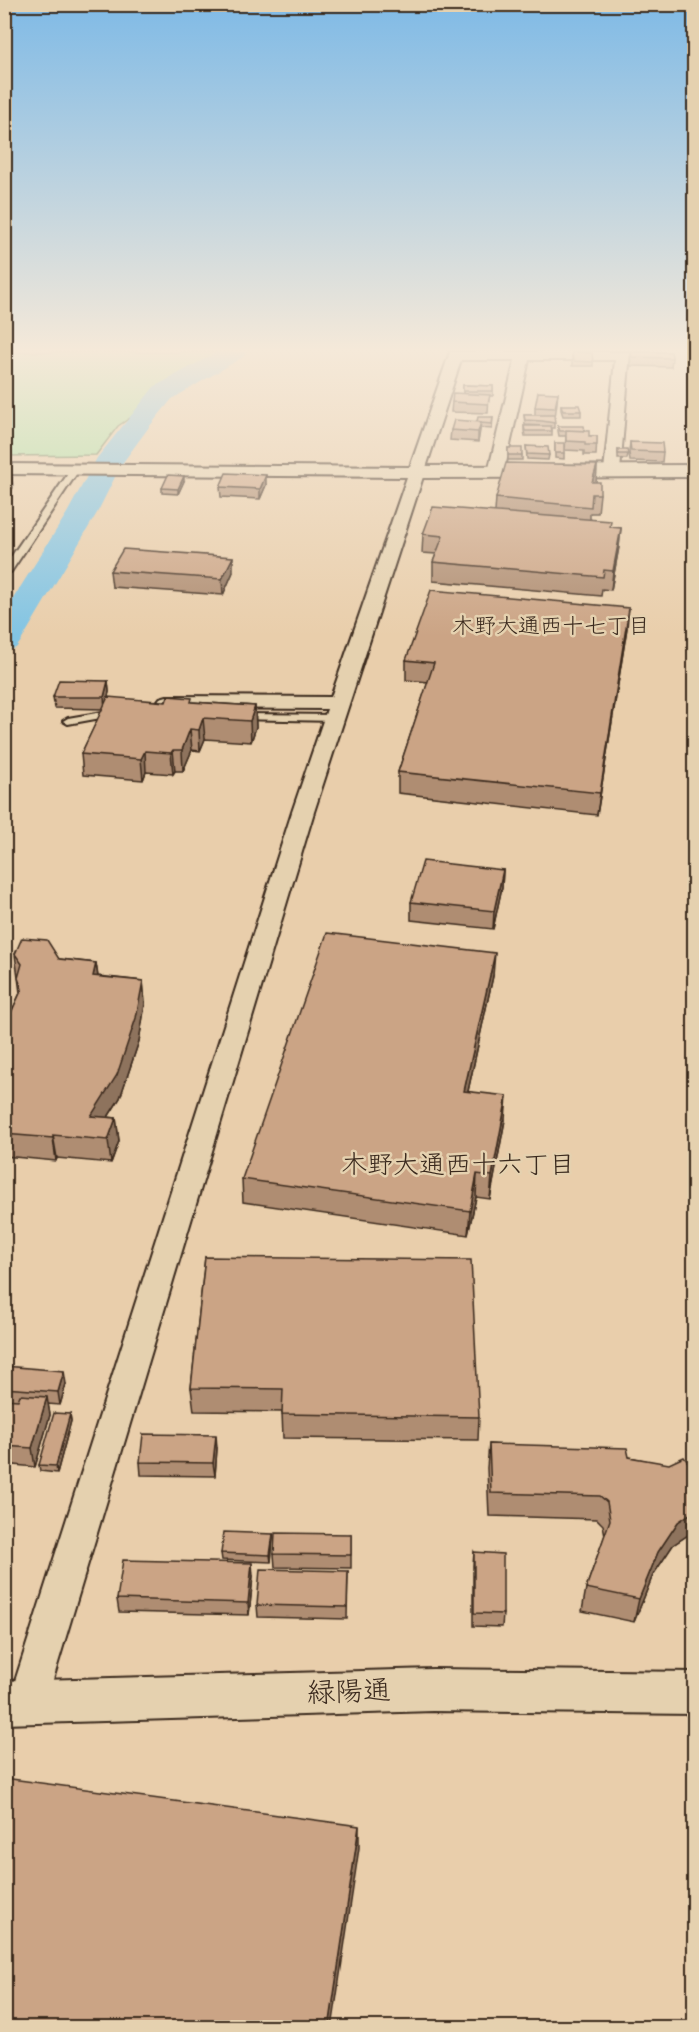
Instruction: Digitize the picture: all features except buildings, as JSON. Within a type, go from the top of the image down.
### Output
[{"type":"street","points":[[16,1703],[303,812],[339,710],[425,447]]},
{"type":"street","points":[[496,472],[502,447]]},
{"type":"street","points":[[612,471],[614,447]]},
{"type":"street","points":[[4,469],[416,472],[694,471]]},
{"type":"street","points":[[153,702],[339,710]]},
{"type":"street","name":"緑陽通","points":[[16,1703],[433,1690],[694,1693]]},
{"type":"lane","points":[[4,570],[8,570],[82,470]]},
{"type":"lane","points":[[230,717],[339,710]]},
{"type":"lane","points":[[68,721],[125,713]]},
{"type":"green space","points":[[5,447],[102,447],[96,455],[5,456]]},
{"type":"waterway","points":[[4,641],[82,513],[107,464],[120,447]]},
{"type":"district","name":"木野大通西十七丁目","points":[[551,627]]},
{"type":"district","name":"木野大通西十六丁目","points":[[458,1166]]}]
